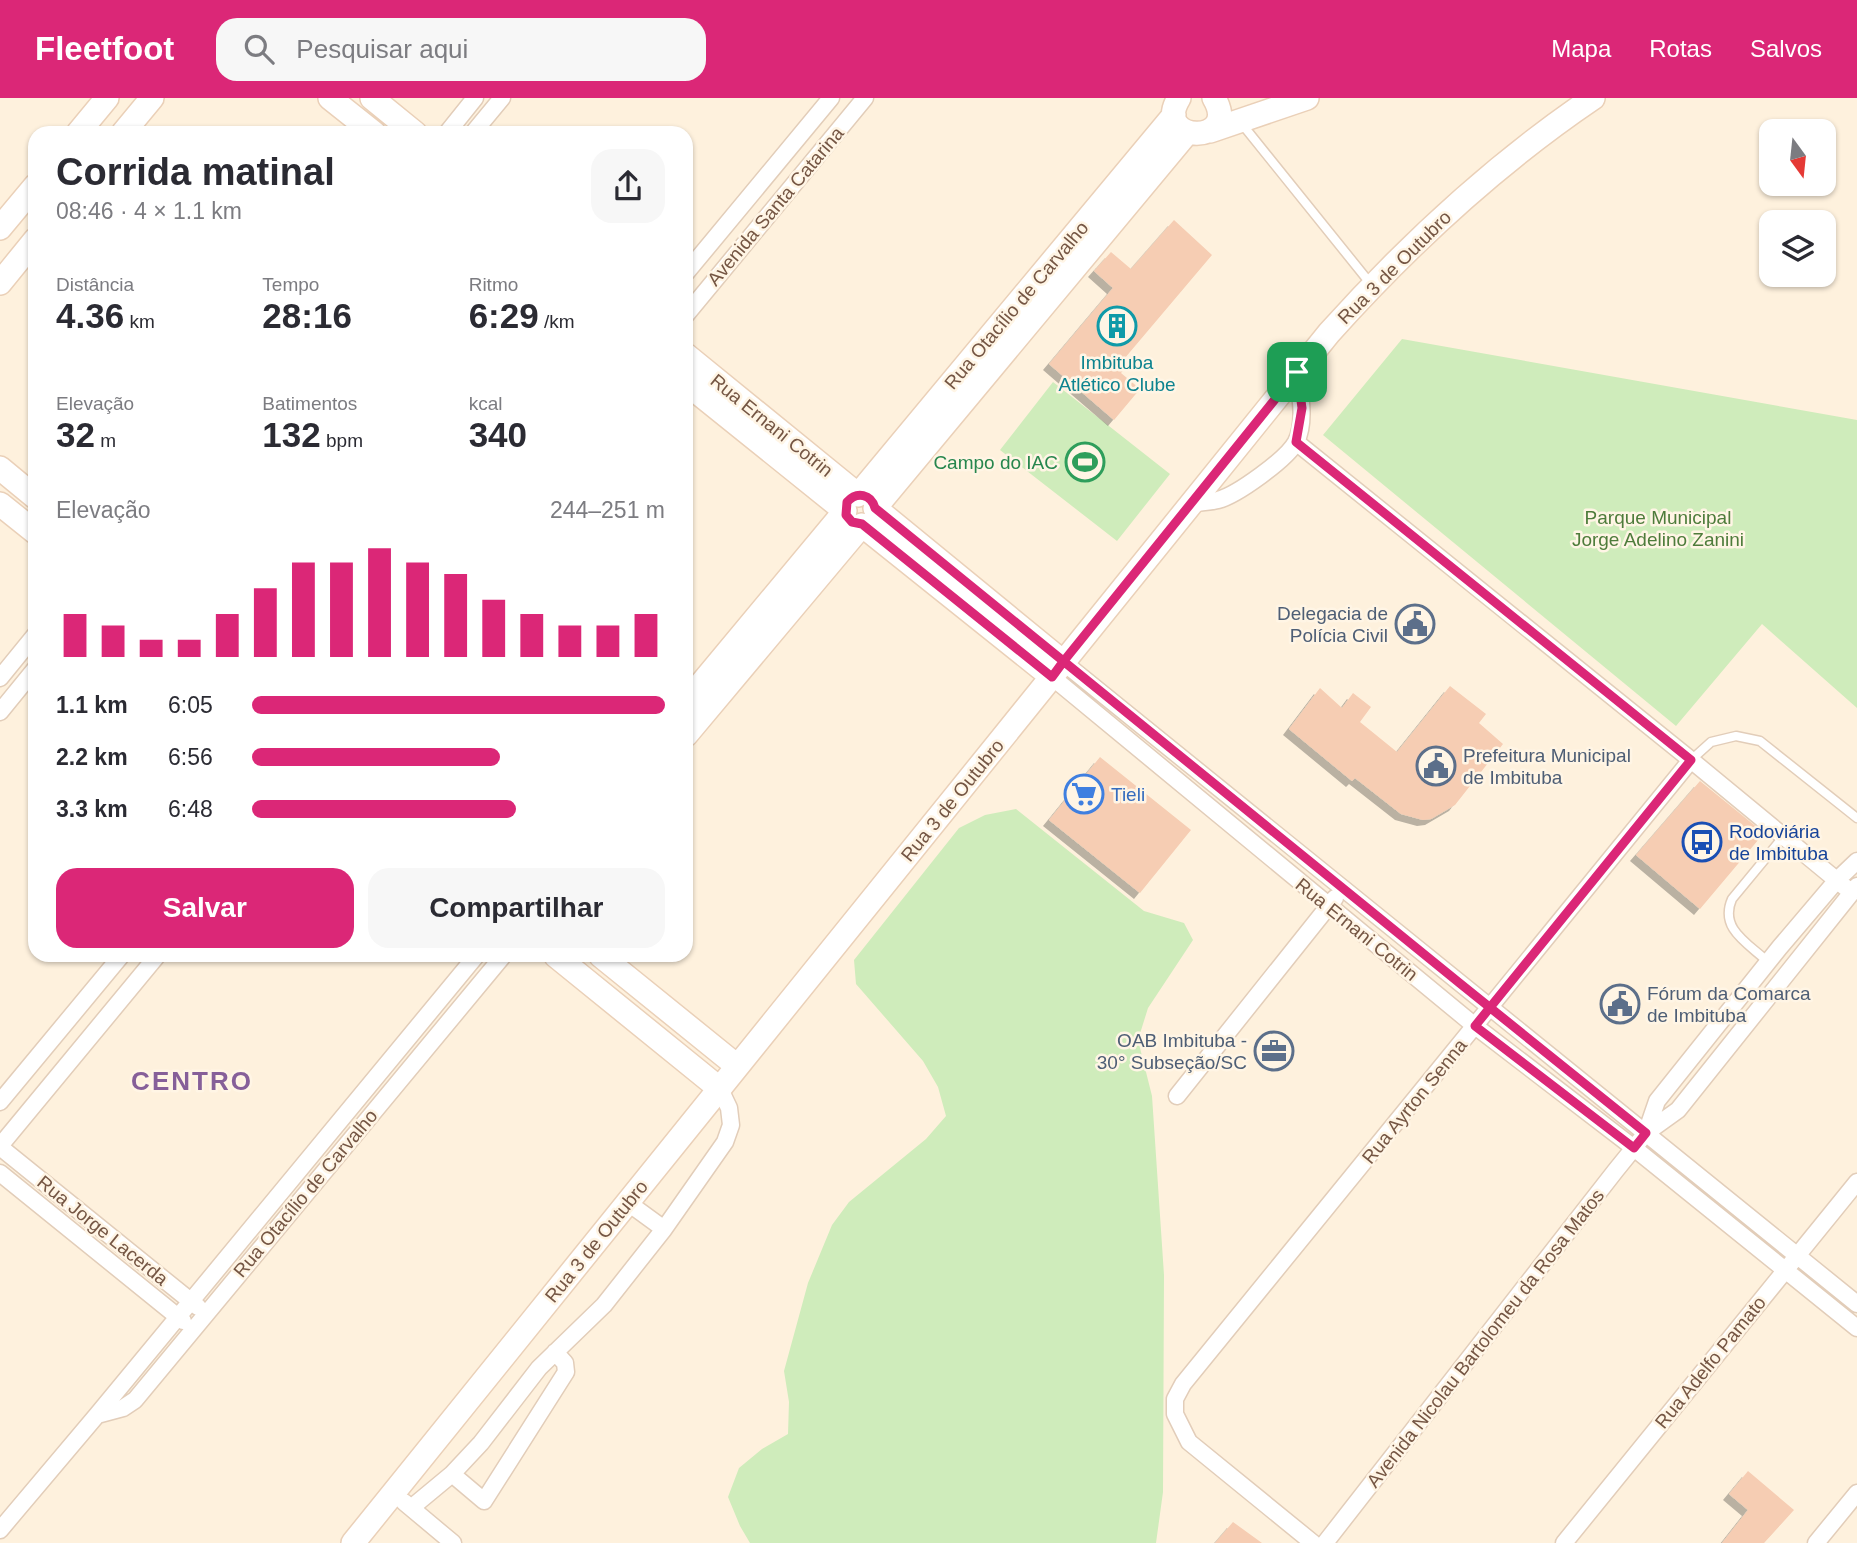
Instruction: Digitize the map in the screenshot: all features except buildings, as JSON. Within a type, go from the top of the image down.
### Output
[{"type":"street","points":[[84,126],[107,98]]},
{"type":"street","points":[[129,126],[152,98]]},
{"type":"street","points":[[330,98],[366,126],[373,99],[406,126]]},
{"type":"street","points":[[453,126],[475,98]]},
{"type":"street","points":[[479,126],[502,98]]},
{"type":"street","name":"Avenida Santa Catarina","points":[[693,265],[831,98]]},
{"type":"street","name":"Avenida Santa Catarina","points":[[693,306],[865,98]]},
{"type":"street","points":[[1181,113],[1219,116],[1217,98]]},
{"type":"street","points":[[1181,113],[1240,122],[1307,98]]},
{"type":"street","name":"Rua 3 de Outubro","points":[[353,1543],[1297,372],[1372,285],[1463,198],[1593,98]]},
{"type":"street","name":"Rua Otacílio de Carvalho","points":[[693,725],[749,643],[1103,217],[1181,113]]},
{"type":"street","points":[[0,228],[28,194]]},
{"type":"street","points":[[0,283],[28,249]]},
{"type":"street","name":"Rua Ernani Cotrin","points":[[693,364],[718,395],[1058,670],[1237,803],[1857,1304]]},
{"type":"street","points":[[1191,503],[1221,499],[1247,485],[1275,464],[1296,442],[1302,408],[1297,372]]},
{"type":"street","name":"Rua Ernani Cotrin","points":[[693,386],[718,395]]},
{"type":"street","points":[[1296,442],[1837,880],[1854,889]]},
{"type":"street","points":[[0,468],[28,491]]},
{"type":"street","points":[[0,504],[28,526]]},
{"type":"street","name":"Rua Otacílio de Carvalho","points":[[693,695],[749,643]]},
{"type":"street","points":[[0,678],[28,644]]},
{"type":"street","name":"Rua Ernani Cotrin","points":[[1058,670],[1224,819],[1475,1026],[1634,1148],[1857,1328]]},
{"type":"street","points":[[0,712],[28,678]]},
{"type":"street","name":"Rua Ayrton Senna","points":[[1313,1543],[1189,1441],[1175,1414],[1175,1399],[1183,1384],[1691,760]]},
{"type":"street","points":[[1224,819],[1237,803]]},
{"type":"street","name":"Avenida Nicolau Bartolomeu da Rosa Matos","points":[[1646,1133],[1657,1101],[1768,962],[1837,880],[1857,861]]},
{"type":"street","name":"Avenida Nicolau Bartolomeu da Rosa Matos","points":[[1325,1543],[1646,1133],[1678,1110],[1854,889]]},
{"type":"street","points":[[1177,1096],[1343,890]]},
{"type":"street","points":[[0,1102],[116,962]]},
{"type":"street","points":[[0,1146],[152,962]]},
{"type":"street","name":"Rua Otacílio de Carvalho","points":[[0,1530],[470,962]]},
{"type":"street","name":"Rua Otacílio de Carvalho","points":[[97,1415],[123,1408],[135,1400],[498,962]]},
{"type":"street","points":[[411,1508],[452,1474],[489,1434],[555,1352],[604,1305],[664,1229],[725,1142],[731,1125],[729,1108],[720,1088],[563,962]]},
{"type":"street","points":[[608,962],[737,1066]]},
{"type":"street","points":[[457,978],[473,991]]},
{"type":"street","points":[[98,984],[119,1002]]},
{"type":"street","points":[[625,1012],[642,989]]},
{"type":"street","points":[[29,1067],[50,1085]]},
{"type":"street","points":[[355,1100],[371,1114]]},
{"type":"street","points":[[320,1143],[336,1156]]},
{"type":"street","name":"Rua Jorge Lacerda","points":[[0,1146],[206,1312]]},
{"type":"street","name":"Rua Jorge Lacerda","points":[[0,1172],[192,1329]]},
{"type":"street","name":"Rua Adelfo Pamato","points":[[1564,1543],[1857,1182]]},
{"type":"street","points":[[627,1202],[664,1229]]},
{"type":"street","points":[[452,1474],[484,1501],[566,1372],[565,1363],[555,1352]]},
{"type":"street","points":[[393,1493],[453,1543]]},
{"type":"street","points":[[1816,1543],[1857,1493]]},
{"type":"lane","points":[[1240,122],[1372,285]]},
{"type":"lane","points":[[1691,760],[1712,743],[1736,736],[1760,741],[1857,818]]},
{"type":"lane","points":[[1768,962],[1731,928],[1728,909],[1732,899],[1784,836]]},
{"type":"green space","name":"Parque Municipal Jorge Adelino Zanini","points":[[1402,339],[1857,420],[1857,708],[1762,624],[1676,726],[1323,435]]},
{"type":"green space","name":"Campo do IAC","points":[[1053,382],[1170,474],[1117,541],[1000,450]]},
{"type":"green space","points":[[1016,809],[1144,911],[1184,923],[1193,940],[1148,1008],[1138,1040],[1152,1096],[1164,1275],[1163,1492],[1156,1543],[750,1543],[728,1497],[739,1468],[762,1449],[788,1434],[789,1402],[784,1371],[808,1283],[832,1225],[849,1202],[926,1139],[946,1116],[938,1087],[923,1061],[856,984],[854,960],[959,828],[985,815]]},
{"type":"place","name":"Imbituba Atlético Clube","points":[[1117,326]]},
{"type":"place","name":"Campo do IAC","points":[[1085,462]]},
{"type":"place","name":"Delegacia de Polícia Civil","points":[[1415,624]]},
{"type":"place","name":"Prefeitura Municipal de Imbituba","points":[[1436,766]]},
{"type":"place","name":"Tieli","points":[[1084,794]]},
{"type":"place","name":"Rodoviária de Imbituba","points":[[1702,842]]},
{"type":"place","name":"Fórum da Comarca de Imbituba","points":[[1620,1004]]},
{"type":"place","name":"OAB Imbituba - 30° Subseção/SC","points":[[1274,1051]]},
{"type":"district","name":"CENTRO","points":[[192,1081]]},
{"type":"route","points":[[1297,372],[1063,662],[1052,677],[862,524],[852,522],[846,515],[847,502],[854,496],[863,495],[871,500],[875,508],[1063,662],[1416,949],[1490,1008],[1646,1133],[1634,1148],[1475,1026],[1490,1008],[1691,760],[1296,442],[1302,408],[1297,372]]}]
